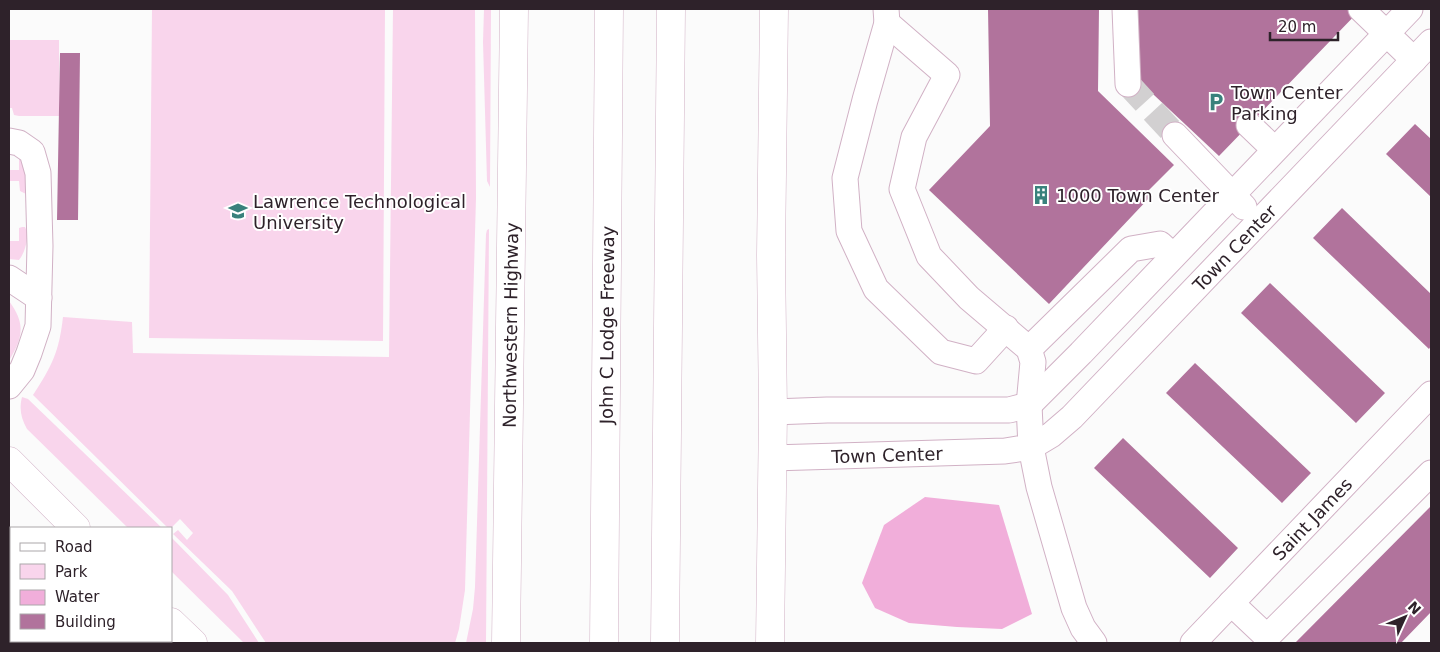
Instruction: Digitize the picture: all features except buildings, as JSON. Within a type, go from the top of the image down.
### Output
[{"type":"main road","name":"Northwestern Highway","points":[[506,643],[514,9]]},
{"type":"main road","name":"John C Lodge Freeway","points":[[604,643],[609,9]]},
{"type":"main road","points":[[665,643],[671,9]]},
{"type":"main road","points":[[770,643],[773,412],[774,9]]},
{"type":"main road","points":[[9,461],[75,527]]},
{"type":"main road","points":[[172,623],[193,643]]},
{"type":"street","points":[[1124,9],[1128,84]]},
{"type":"street","points":[[1361,9],[1414,60]]},
{"type":"street","points":[[773,412],[827,410],[1010,410],[1029,405],[1410,9]]},
{"type":"street","points":[[1006,328],[976,360],[941,352],[876,289],[849,231],[845,178],[887,16],[947,75],[914,137],[902,189],[929,256],[969,298],[1006,328],[1029,348],[1033,362],[1029,405],[1031,447],[1039,486],[1074,608],[1082,628],[1094,643]]},
{"type":"street","name":"Town Center","points":[[772,458],[1005,451],[1031,447],[1051,435],[1072,416],[1431,42]]},
{"type":"street","points":[[1249,125],[1274,150]]},
{"type":"street","points":[[1175,135],[1259,221]]},
{"type":"street","points":[[9,141],[19,143],[32,152],[38,173],[40,246],[38,326],[22,370],[9,386]]},
{"type":"street","points":[[1029,348],[1131,249],[1160,244],[1173,256]]},
{"type":"street","points":[[9,278],[38,298]]},
{"type":"street","name":"Saint James","points":[[1193,643],[1431,394]]},
{"type":"street","points":[[1231,603],[1265,640],[1431,473]]},
{"type":"green space","points":[[152,9],[385,9],[383,341],[149,338]]},
{"type":"green space","points":[[393,9],[475,9],[476,198],[465,590],[455,643],[266,643],[232,591],[173,534],[178,530],[187,540],[193,533],[180,519],[172,527],[167,527],[33,395],[54,358],[63,317],[132,322],[133,353],[389,357]]},
{"type":"green space","points":[[484,9],[491,9],[490,187],[487,181],[483,42]]},
{"type":"green space","points":[[9,40],[59,40],[59,116],[19,116],[14,115],[12,108],[9,108]]},
{"type":"green space","points":[[19,155],[25,155],[28,192],[26,194],[20,191],[19,181],[9,181],[9,170],[19,170]]},
{"type":"green space","points":[[25,227],[27,235],[23,253],[19,260],[9,259],[9,241],[19,241],[19,228]]},
{"type":"green space","points":[[489,229],[486,643],[466,643],[473,609],[475,587],[486,234]]},
{"type":"green space","points":[[9,301],[18,317],[21,331],[20,338],[9,361]]},
{"type":"green space","points":[[22,397],[28,399],[161,527],[127,527],[27,429],[23,421]]},
{"type":"green space","points":[[172,538],[228,595],[259,643],[244,643],[172,572]]},
{"type":"water","points":[[925,497],[999,505],[1032,614],[1002,629],[909,623],[875,608],[862,583],[884,525]]},
{"type":"tunnel","points":[[1128,84],[1175,135]]},
{"type":"place","name":"Town Center Parking","points":[[1216,102]]},
{"type":"place","name":"1000 Town Center","points":[[1041,195]]},
{"type":"place","name":"Lawrence Technological University","points":[[238,211]]}]
